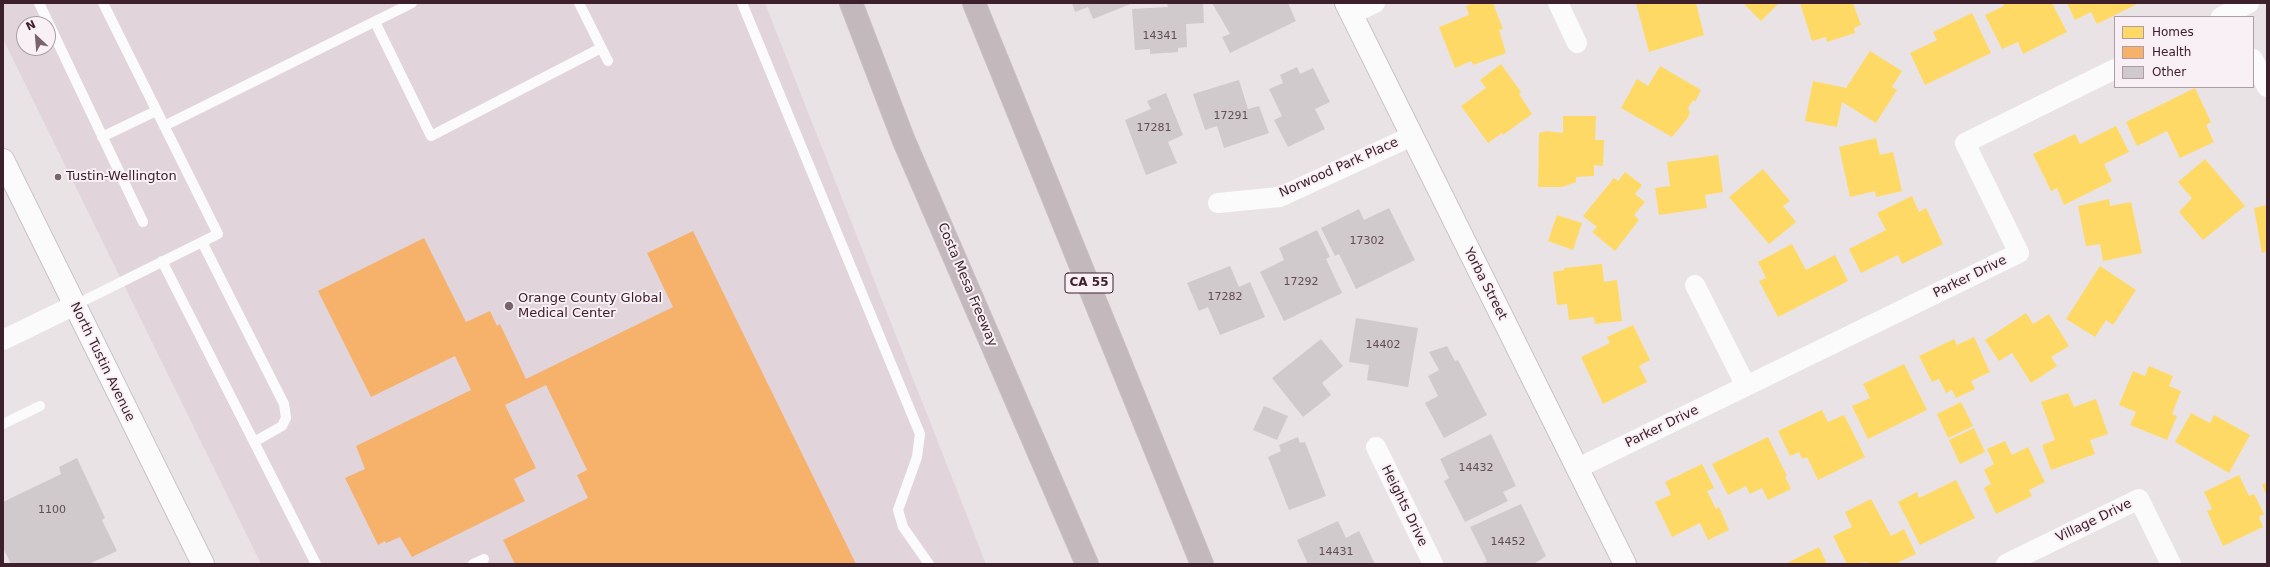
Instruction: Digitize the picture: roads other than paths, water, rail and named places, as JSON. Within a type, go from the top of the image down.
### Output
[{"type":"highway","name":"Costa Mesa Freeway","points":[[851,3],[904,141],[1087,564]]},
{"type":"highway","name":"CA 55","points":[[974,3],[1202,564]]},
{"type":"main road","name":"Yorba Street","points":[[1349,9],[1625,564]]},
{"type":"main road","name":"North Tustin Avenue","points":[[3,160],[203,564]]},
{"type":"street","points":[[1349,9],[1375,3]]},
{"type":"street","points":[[1558,3],[1577,43]]},
{"type":"street","points":[[2227,16],[2249,3]]},
{"type":"street","points":[[2254,61],[2267,87]]},
{"type":"street","name":"Parker Drive","points":[[1578,468],[2019,253],[1966,143],[2114,69]]},
{"type":"street","name":"Norwood Park Place","points":[[1218,203],[1280,197],[1412,136]]},
{"type":"street","points":[[1695,285],[1746,386]]},
{"type":"street","points":[[3,340],[75,305]]},
{"type":"street","name":"Heights Drive","points":[[1376,447],[1433,564]]},
{"type":"street","name":"Village Drive","points":[[2006,564],[2139,499],[2171,564]]},
{"type":"lane","points":[[39,3],[143,222]]},
{"type":"lane","points":[[75,305],[218,234],[103,3]]},
{"type":"lane","points":[[164,126],[375,22],[399,6],[412,3]]},
{"type":"lane","points":[[579,3],[608,61]]},
{"type":"lane","points":[[742,3],[920,434],[917,456],[898,510],[903,527],[929,564]]},
{"type":"lane","points":[[375,22],[432,136],[601,48]]},
{"type":"lane","points":[[102,137],[156,111]]},
{"type":"lane","points":[[202,242],[284,404],[286,418],[282,426],[254,442]]},
{"type":"lane","points":[[162,262],[316,564]]},
{"type":"lane","points":[[3,424],[40,406]]},
{"type":"lane","points":[[473,564],[484,559]]},
{"type":"place","name":"Tustin-Wellington","points":[[58,177]]},
{"type":"place","name":"Orange County Global Medical Center","points":[[509,306]]}]
